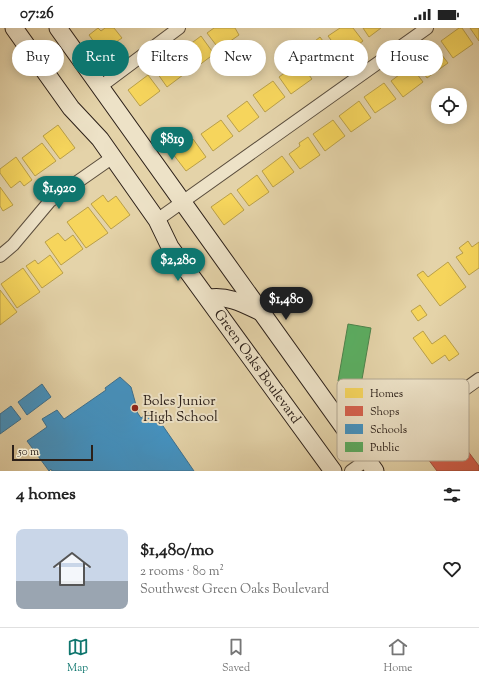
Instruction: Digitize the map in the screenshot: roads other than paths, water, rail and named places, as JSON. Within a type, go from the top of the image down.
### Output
[{"type":"main road","name":"Green Oaks Boulevard","points":[[14,28],[58,91],[100,139],[113,157],[157,220],[170,247],[209,298],[333,471]]},
{"type":"main road","points":[[58,28],[337,418]]},
{"type":"main road","points":[[209,298],[219,297],[237,301],[261,312]]},
{"type":"street","points":[[100,86],[179,28]]},
{"type":"street","points":[[157,220],[427,28]]},
{"type":"street","points":[[0,256],[13,245],[50,201],[113,157]]},
{"type":"street","points":[[469,387],[479,379]]},
{"type":"street","points":[[350,471],[371,465]]},
{"type":"place","name":"Boles Junior High School","points":[[135,408]]}]
